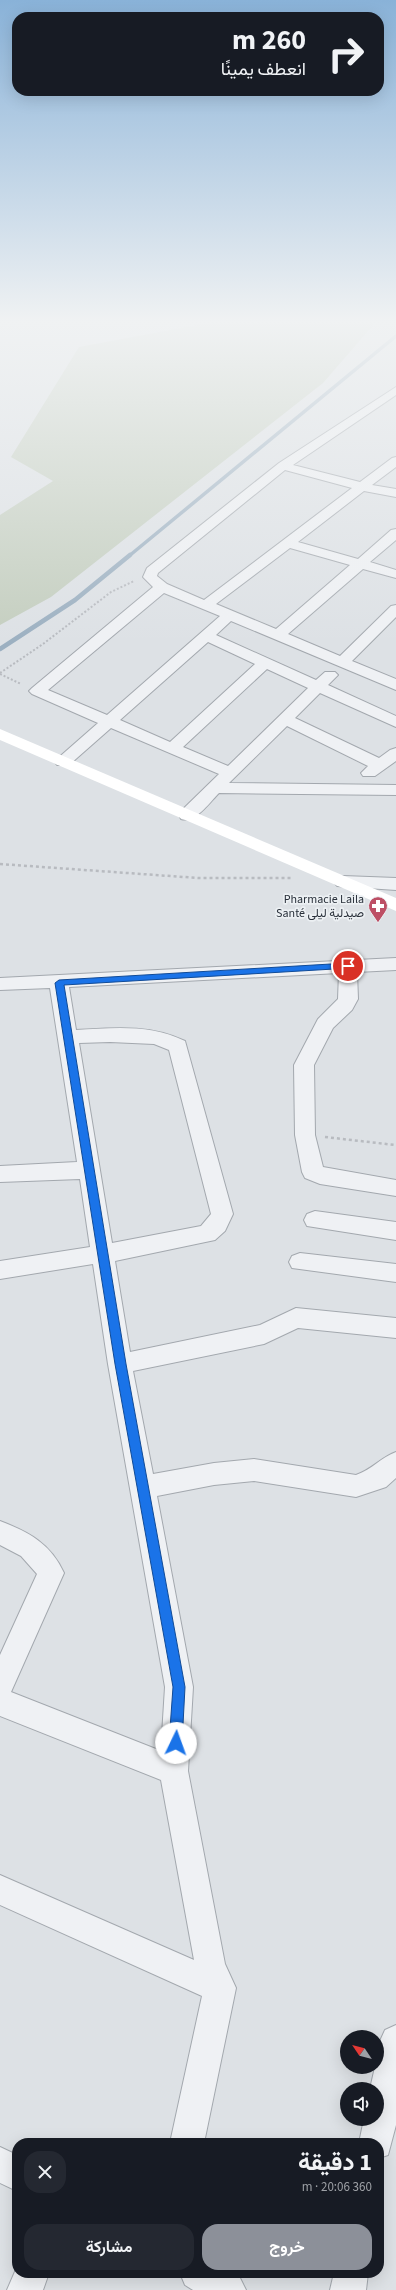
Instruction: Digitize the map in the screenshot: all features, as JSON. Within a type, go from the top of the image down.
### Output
[{"type":"street","points":[[337,430],[283,466],[152,571],[150,577],[162,587],[396,685]]},
{"type":"street","points":[[206,605],[396,461]]},
{"type":"street","points":[[283,466],[362,487],[396,493]]},
{"type":"street","points":[[278,635],[396,533]]},
{"type":"street","points":[[287,544],[396,574]]},
{"type":"street","points":[[162,587],[37,691],[230,773]]},
{"type":"street","points":[[342,662],[396,609]]},
{"type":"street","points":[[63,762],[230,615]]},
{"type":"street","points":[[206,636],[396,722]]},
{"type":"street","points":[[172,748],[265,663]]},
{"type":"street","points":[[186,815],[330,676]]},
{"type":"street","points":[[284,719],[380,765]]},
{"type":"street","points":[[0,734],[396,905]]},
{"type":"street","points":[[348,788],[396,753]]},
{"type":"street","points":[[214,788],[348,788],[396,790]]},
{"type":"street","points":[[343,882],[396,884]]},
{"type":"street","points":[[0,984],[59,983],[396,964]]},
{"type":"street","points":[[348,966],[349,984],[345,1005],[325,1024],[304,1065],[305,1135],[313,1172],[316,1175],[396,1188]]},
{"type":"street","points":[[59,983],[69,1037],[120,1364],[179,1687],[174,1771],[210,1964],[220,1988],[188,2138]]},
{"type":"street","points":[[0,1270],[102,1254],[207,1234],[217,1225],[222,1214],[178,1046],[167,1039],[148,1036],[69,1037]]},
{"type":"street","points":[[0,1174],[90,1170]]},
{"type":"street","points":[[314,1220],[396,1231]]},
{"type":"street","points":[[300,1262],[396,1273]]},
{"type":"street","points":[[120,1364],[264,1334],[296,1318],[396,1328]]},
{"type":"street","points":[[142,1487],[214,1474],[254,1470],[356,1486],[377,1479],[396,1463]]},
{"type":"street","points":[[0,1533],[30,1546],[42,1558],[51,1573],[0,1686]]},
{"type":"street","points":[[0,1702],[174,1771]]},
{"type":"street","points":[[0,1890],[220,1988]]},
{"type":"street","points":[[377,2138],[396,2041]]},
{"type":"street","points":[[0,2164],[12,2171]]},
{"type":"street","points":[[25,2290],[30,2278]]},
{"type":"street","points":[[206,2278],[228,2290]]},
{"type":"street","points":[[348,2290],[350,2278]]},
{"type":"path","points":[[0,673],[43,644],[111,592],[131,581],[150,577]]},
{"type":"path","points":[[0,673],[37,691]]},
{"type":"path","points":[[0,864],[198,878],[292,878]]},
{"type":"path","points":[[305,1135],[395,1145]]},
{"type":"green space","points":[[28,430],[263,430],[51,597],[0,625],[0,515],[53,481],[11,457]]},
{"type":"waterway","points":[[129,556],[282,430]]},
{"type":"waterway","points":[[0,649],[75,600],[130,555]]},
{"type":"place","name":"Pharmacie Laila Santé صيدلية ليلى","points":[[378,923]]},
{"type":"route","points":[[176,1743],[179,1687],[120,1364],[69,1037],[59,983],[348,966]]}]
